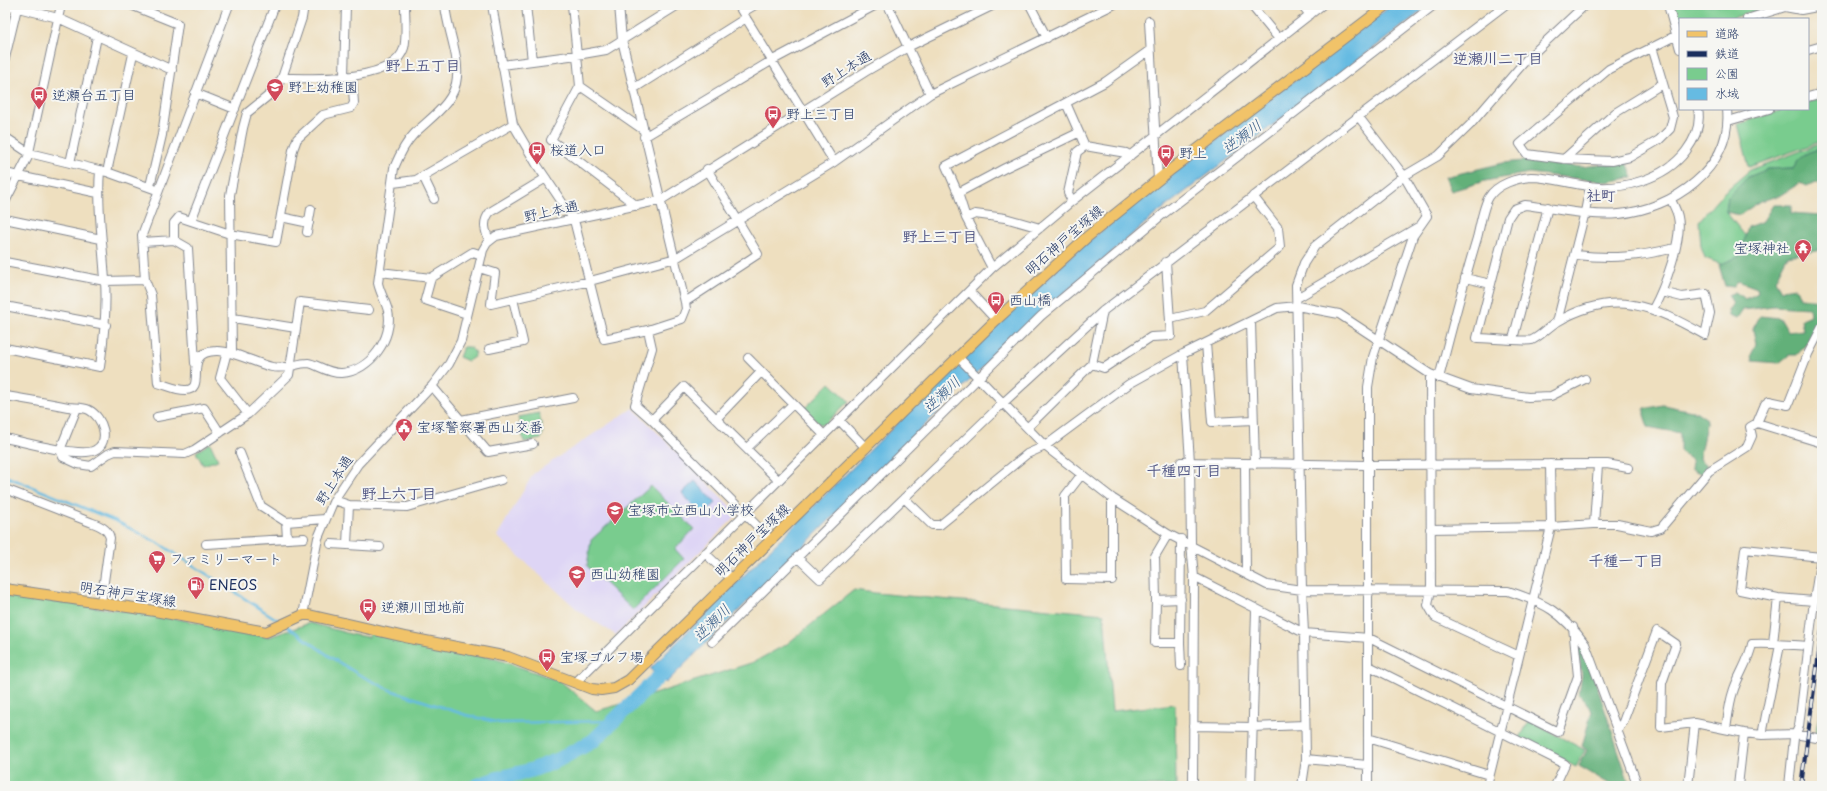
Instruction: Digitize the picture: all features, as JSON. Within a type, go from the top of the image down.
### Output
[{"type":"main road","name":"明石神戸宝塚線","points":[[5,589],[155,611],[266,632],[303,615],[508,657],[586,688],[606,690],[614,688],[628,680],[958,356],[1060,261],[1158,180],[1386,5]]},
{"type":"street","points":[[6,5],[58,18],[133,54],[172,70]]},
{"type":"street","points":[[5,202],[29,153],[61,5]]},
{"type":"street","points":[[131,5],[178,24],[162,135],[150,186]]},
{"type":"street","points":[[143,242],[174,240],[188,248],[196,364],[195,386],[189,390],[183,390],[158,383],[152,295],[145,280],[142,235],[229,5]]},
{"type":"street","points":[[191,221],[275,5]]},
{"type":"street","points":[[248,414],[220,378],[229,353],[233,318],[230,195],[247,113],[273,92],[282,78],[302,18],[304,5]]},
{"type":"street","points":[[174,240],[176,219],[179,217],[230,234],[276,242],[293,150],[297,140],[323,115],[351,108],[354,104],[348,76],[346,5]]},
{"type":"street","points":[[282,78],[348,76],[373,72],[396,61],[404,48],[405,5]]},
{"type":"street","points":[[196,364],[200,355],[209,351],[218,350],[249,361],[273,367],[289,368],[308,363],[330,372],[343,373],[356,370],[376,354],[384,342],[389,319],[388,310],[383,300],[378,283],[394,168],[400,154],[414,134],[444,106],[454,91],[457,77],[456,59],[446,20],[445,5]]},
{"type":"street","points":[[492,5],[513,124],[574,220],[604,339],[648,330],[682,319],[686,309],[676,258],[643,133],[622,40],[618,5]]},
{"type":"street","points":[[526,5],[532,61]]},
{"type":"street","points":[[572,5],[580,86],[551,140],[637,206]]},
{"type":"street","points":[[502,64],[606,50],[665,9],[678,5]]},
{"type":"street","points":[[633,89],[742,12],[755,5]]},
{"type":"street","points":[[643,133],[771,61],[876,5]]},
{"type":"street","points":[[888,5],[930,94]]},
{"type":"street","name":"野上本通","points":[[303,615],[314,554],[325,519],[334,500],[358,464],[432,386],[455,353],[461,341],[482,255],[489,241],[496,236],[661,200],[707,169],[908,47],[994,5]]},
{"type":"street","points":[[1030,5],[1047,38]]},
{"type":"street","points":[[479,268],[496,273],[491,304],[590,281],[676,258],[834,162],[930,94],[1114,5]]},
{"type":"street","points":[[1252,5],[1279,39]]},
{"type":"street","points":[[1302,5],[1310,15]]},
{"type":"street","points":[[575,683],[823,434],[839,420],[992,268],[1072,201],[1322,5]]},
{"type":"street","points":[[712,642],[796,557],[1041,316],[1162,214],[1434,5]]},
{"type":"street","points":[[796,557],[820,579],[1003,403],[1103,312],[1166,262],[1505,5]]},
{"type":"street","points":[[1302,786],[1306,759],[1296,285],[1304,263],[1315,246],[1404,176],[1438,156],[1470,125],[1526,60],[1585,5]]},
{"type":"street","points":[[1668,5],[1679,47]]},
{"type":"street","points":[[1750,18],[1785,6],[1801,10],[1822,6]]},
{"type":"street","points":[[5,58],[17,8]]},
{"type":"street","points":[[742,12],[834,162]]},
{"type":"street","points":[[1149,22],[1158,180]]},
{"type":"street","points":[[1652,47],[1662,84],[1673,116],[1670,128],[1659,140],[1630,157],[1612,161],[1564,159],[1527,154],[1520,144],[1609,69],[1652,47],[1675,36]]},
{"type":"street","points":[[70,163],[97,37]]},
{"type":"street","points":[[1809,50],[1822,46]]},
{"type":"street","points":[[992,268],[966,218],[958,193],[946,166],[1105,82],[1150,50]]},
{"type":"street","points":[[5,348],[100,367],[106,325],[105,281],[98,193],[133,54]]},
{"type":"street","points":[[1564,159],[1616,113],[1662,84]]},
{"type":"street","points":[[580,86],[643,133]]},
{"type":"street","points":[[195,93],[235,109]]},
{"type":"street","points":[[1809,97],[1822,93]]},
{"type":"street","points":[[1066,103],[1085,146]]},
{"type":"street","points":[[1439,378],[1465,278],[1489,197],[1502,186],[1512,181],[1532,177],[1590,186],[1614,187],[1633,183],[1666,168],[1681,157],[1694,140],[1700,117],[1698,110]]},
{"type":"street","points":[[1662,292],[1682,297],[1706,294],[1710,313],[1705,335],[1654,309],[1619,302],[1589,308],[1557,322],[1531,340],[1477,338],[1508,218],[1514,209],[1525,205],[1618,214],[1648,209],[1671,199],[1700,179],[1712,163],[1724,142],[1728,121],[1727,110]]},
{"type":"street","points":[[1728,121],[1766,110]]},
{"type":"street","points":[[1358,116],[1404,176],[1427,216],[1413,236],[1378,340],[1373,357],[1368,387],[1368,786]]},
{"type":"street","points":[[393,183],[416,180],[513,124]]},
{"type":"street","points":[[958,193],[1078,132]]},
{"type":"street","points":[[5,137],[29,153],[104,171],[150,186],[158,191]]},
{"type":"street","points":[[1072,201],[1068,193],[1075,154],[1085,146],[1126,153],[1130,156]]},
{"type":"street","points":[[685,302],[758,254],[707,169]]},
{"type":"street","points":[[5,173],[98,193]]},
{"type":"street","points":[[423,176],[434,199]]},
{"type":"street","points":[[489,241],[484,227],[486,217],[490,212],[546,178]]},
{"type":"street","points":[[1557,322],[1575,255],[1590,186]]},
{"type":"street","points":[[1170,319],[1205,311],[1280,247],[1278,228],[1253,196]]},
{"type":"street","points":[[1654,309],[1662,292],[1675,248],[1678,217],[1671,199]]},
{"type":"street","points":[[1513,339],[1548,207]]},
{"type":"street","points":[[307,232],[312,209]]},
{"type":"street","points":[[966,218],[976,214],[1005,218],[1040,228]]},
{"type":"street","points":[[281,217],[309,223]]},
{"type":"street","points":[[5,219],[101,239]]},
{"type":"street","points":[[904,498],[932,525],[940,525],[1027,454],[1045,446],[1129,384],[1183,354],[1277,308],[1297,302],[1419,227]]},
{"type":"street","points":[[1575,255],[1606,258],[1640,256],[1675,248]]},
{"type":"street","points":[[380,272],[431,278],[473,252],[482,255]]},
{"type":"street","points":[[5,262],[105,281],[145,280]]},
{"type":"street","points":[[1092,364],[1104,368],[1151,337],[1171,336],[1166,262]]},
{"type":"street","points":[[431,278],[425,300],[468,314]]},
{"type":"street","points":[[1465,278],[1491,284]]},
{"type":"street","points":[[969,291],[996,320]]},
{"type":"street","points":[[489,349],[523,342],[513,298]]},
{"type":"street","points":[[76,408],[60,450],[63,457],[78,464],[91,466],[115,451],[185,454],[248,414],[289,375],[300,302],[369,310]]},
{"type":"street","points":[[1297,302],[1339,314],[1430,374],[1471,389],[1528,397],[1551,396],[1585,379]]},
{"type":"street","points":[[5,306],[106,325]]},
{"type":"street","points":[[1028,427],[1092,364],[1103,312]]},
{"type":"street","points":[[233,318],[296,328]]},
{"type":"street","points":[[1251,322],[1255,464]]},
{"type":"street","points":[[1430,529],[1551,527],[1594,524],[1617,524],[1651,531],[1661,528],[1709,471],[1747,447],[1752,436],[1750,427],[1758,421],[1764,404],[1769,401],[1788,405],[1808,354],[1822,327]]},
{"type":"street","points":[[648,330],[652,348],[634,406],[652,420],[771,540]]},
{"type":"street","points":[[1808,354],[1822,342]]},
{"type":"street","points":[[1206,343],[1212,422],[1253,420]]},
{"type":"street","points":[[1183,354],[1190,462],[1191,544],[1194,577],[1193,786]]},
{"type":"street","points":[[958,356],[980,377],[1045,446],[1112,498],[1168,534],[1191,544],[1267,585],[1302,590],[1508,591],[1534,599],[1559,614],[1573,627],[1585,644],[1638,786]]},
{"type":"street","points":[[748,358],[823,434]]},
{"type":"street","points":[[717,418],[761,372]]},
{"type":"street","points":[[1430,374],[1429,464],[1431,590],[1428,604],[1435,617],[1519,656]]},
{"type":"street","points":[[432,386],[488,452],[533,444]]},
{"type":"street","points":[[652,420],[684,387],[778,480]]},
{"type":"street","points":[[5,396],[90,410],[100,420],[103,428],[102,444],[95,450],[87,453],[60,450],[5,438]]},
{"type":"street","points":[[461,420],[573,398]]},
{"type":"street","points":[[747,448],[793,404]]},
{"type":"street","points":[[157,417],[204,408],[220,433]]},
{"type":"street","points":[[839,420],[866,448]]},
{"type":"street","points":[[1758,421],[1822,443]]},
{"type":"street","points":[[240,453],[261,506],[286,522],[325,519]]},
{"type":"street","points":[[1181,462],[1367,465],[1607,464],[1628,468]]},
{"type":"street","points":[[1245,464],[1246,574]]},
{"type":"street","points":[[1487,786],[1551,527],[1550,464]]},
{"type":"street","points":[[1594,524],[1598,465]]},
{"type":"street","points":[[1082,474],[1065,496],[1066,579],[1112,580],[1112,498]]},
{"type":"street","points":[[334,500],[349,505],[407,507],[501,480]]},
{"type":"street","points":[[5,489],[100,526],[108,532],[110,538],[101,603]]},
{"type":"street","points":[[347,544],[349,505]]},
{"type":"street","points":[[286,522],[287,539]]},
{"type":"street","points":[[1168,534],[1155,556],[1155,644],[1180,644]]},
{"type":"street","points":[[206,544],[304,538]]},
{"type":"street","points":[[1181,539],[1181,666]]},
{"type":"street","points":[[330,544],[380,547]]},
{"type":"street","points":[[1789,786],[1795,734],[1799,726],[1808,646],[1821,557],[1745,549],[1740,590],[1778,598],[1814,601]]},
{"type":"street","points":[[705,553],[732,579]]},
{"type":"street","points":[[1194,577],[1256,610],[1304,633],[1369,638],[1558,732],[1578,676],[1573,627]]},
{"type":"street","points":[[1762,735],[1776,644],[1778,598]]},
{"type":"street","points":[[1156,600],[1180,599]]},
{"type":"street","points":[[1251,786],[1256,610]]},
{"type":"street","points":[[1617,731],[1623,722],[1656,631],[1676,644],[1662,683],[1661,726],[1695,723],[1744,733],[1762,735],[1795,734],[1822,739]]},
{"type":"street","points":[[1726,729],[1733,693],[1742,669],[1749,658],[1752,644],[1808,646]]},
{"type":"street","points":[[1369,666],[1565,764],[1555,786]]},
{"type":"street","points":[[1688,786],[1695,723]]},
{"type":"street","points":[[1194,726],[1253,727],[1305,725]]},
{"type":"street","points":[[1738,786],[1744,733]]},
{"type":"street","points":[[1368,738],[1489,775]]},
{"type":"street","points":[[1306,759],[1367,765]]},
{"type":"shaded area","name":"宝塚市立西山小学校","points":[[633,408],[738,514],[616,635],[579,611],[497,536],[533,474]]},
{"type":"green space","points":[[1675,5],[1764,5],[1765,8],[1732,18],[1679,19]]},
{"type":"green space","points":[[1822,98],[1822,141],[1749,167],[1738,124],[1783,110],[1809,110],[1809,102]]},
{"type":"green space","points":[[1822,143],[1822,149],[1805,154],[1793,168],[1768,169],[1728,197],[1726,212],[1747,238],[1740,256],[1723,265],[1705,258],[1701,246],[1699,221],[1723,193],[1750,170]]},
{"type":"green space","points":[[1822,149],[1822,186],[1815,182],[1807,186],[1800,183],[1779,196],[1760,201],[1740,215],[1726,212],[1728,197],[1748,177],[1768,169],[1793,168],[1805,154]]},
{"type":"green space","points":[[1532,160],[1581,167],[1627,162],[1633,177],[1607,182],[1529,173],[1485,181],[1451,191],[1445,177],[1503,163]]},
{"type":"green space","points":[[1773,205],[1791,205],[1791,213],[1821,215],[1822,211],[1822,250],[1787,256],[1775,280],[1781,290],[1796,288],[1800,298],[1822,300],[1822,333],[1813,336],[1797,355],[1789,355],[1779,363],[1752,361],[1751,355],[1756,345],[1753,329],[1760,316],[1780,318],[1788,332],[1803,330],[1801,319],[1810,315],[1809,308],[1773,306],[1743,310],[1737,319],[1729,316],[1728,311],[1733,303],[1728,295],[1735,292],[1746,299],[1758,293],[1757,288],[1738,281],[1734,287],[1725,286],[1719,265],[1740,256],[1748,227],[1763,221]]},
{"type":"green space","points":[[463,347],[470,347],[475,353],[474,357],[468,361],[459,357]]},
{"type":"green space","points":[[830,383],[849,401],[825,424],[819,424],[804,409]]},
{"type":"green space","points":[[1663,405],[1697,412],[1707,419],[1699,459],[1707,466],[1702,474],[1691,469],[1692,460],[1680,451],[1680,433],[1648,427],[1644,415],[1644,409]]},
{"type":"green space","points":[[539,413],[543,433],[541,439],[524,442],[518,417]]},
{"type":"green space","points":[[210,443],[218,460],[203,465],[196,452]]},
{"type":"green space","points":[[651,486],[694,529],[675,549],[684,559],[633,610],[587,566],[591,540]]},
{"type":"green space","points":[[854,590],[1104,614],[1112,711],[1175,704],[1176,786],[5,786],[5,595],[168,617],[269,637],[310,623],[354,635],[369,637],[370,633],[490,657],[560,681],[596,711],[754,662],[787,644]]},
{"type":"green space","points":[[1577,639],[1584,647],[1630,786],[1613,786],[1579,766],[1587,750],[1582,746],[1592,711],[1579,694],[1582,675]]},
{"type":"green space","points":[[1822,706],[1822,736],[1815,735]]},
{"type":"green space","points":[[1529,721],[1585,750],[1576,767],[1520,738]]},
{"type":"water","points":[[1392,5],[1430,5],[1156,214],[1041,313],[980,370],[666,683],[650,669],[966,355],[1080,248],[1160,184]]},
{"type":"water","points":[[695,481],[716,503],[702,515],[682,493]]},
{"type":"waterway","points":[[5,476],[116,521],[160,544],[281,622]]},
{"type":"waterway","points":[[287,626],[332,658],[358,674],[390,690],[466,715],[500,723],[612,721]]},
{"type":"waterway","name":"逆瀬川","points":[[476,786],[496,779],[532,770],[558,760],[593,741],[674,662]]},
{"type":"railway","points":[[1801,786],[1822,630]]},
{"type":"place","name":"野上幼稚園","points":[[275,102]]},
{"type":"place","name":"逆瀬台五丁目","points":[[39,110]]},
{"type":"place","name":"野上三丁目","points":[[773,129]]},
{"type":"place","name":"桜道入口","points":[[537,165]]},
{"type":"place","name":"野上","points":[[1166,168]]},
{"type":"place","name":"宝塚神社","points":[[1803,263]]},
{"type":"place","name":"西山橋","points":[[996,315]]},
{"type":"place","name":"宝塚警察署西山交番","points":[[404,442]]},
{"type":"place","name":"宝塚市立西山小学校","points":[[615,525]]},
{"type":"place","name":"ファミリーマート","points":[[157,574]]},
{"type":"place","name":"西山幼稚園","points":[[577,589]]},
{"type":"place","name":"ENEOS","points":[[196,600]]},
{"type":"place","name":"逆瀬川団地前","points":[[368,622]]},
{"type":"place","name":"宝塚ゴルフ場","points":[[547,672]]},
{"type":"district","name":"逆瀬川二丁目","points":[[1498,59]]},
{"type":"district","name":"野上五丁目","points":[[423,66]]},
{"type":"district","name":"社町","points":[[1601,196]]},
{"type":"district","name":"野上三丁目","points":[[940,237]]},
{"type":"district","name":"千種四丁目","points":[[1184,471]]},
{"type":"district","name":"野上六丁目","points":[[399,494]]},
{"type":"district","name":"千種一丁目","points":[[1626,561]]}]
